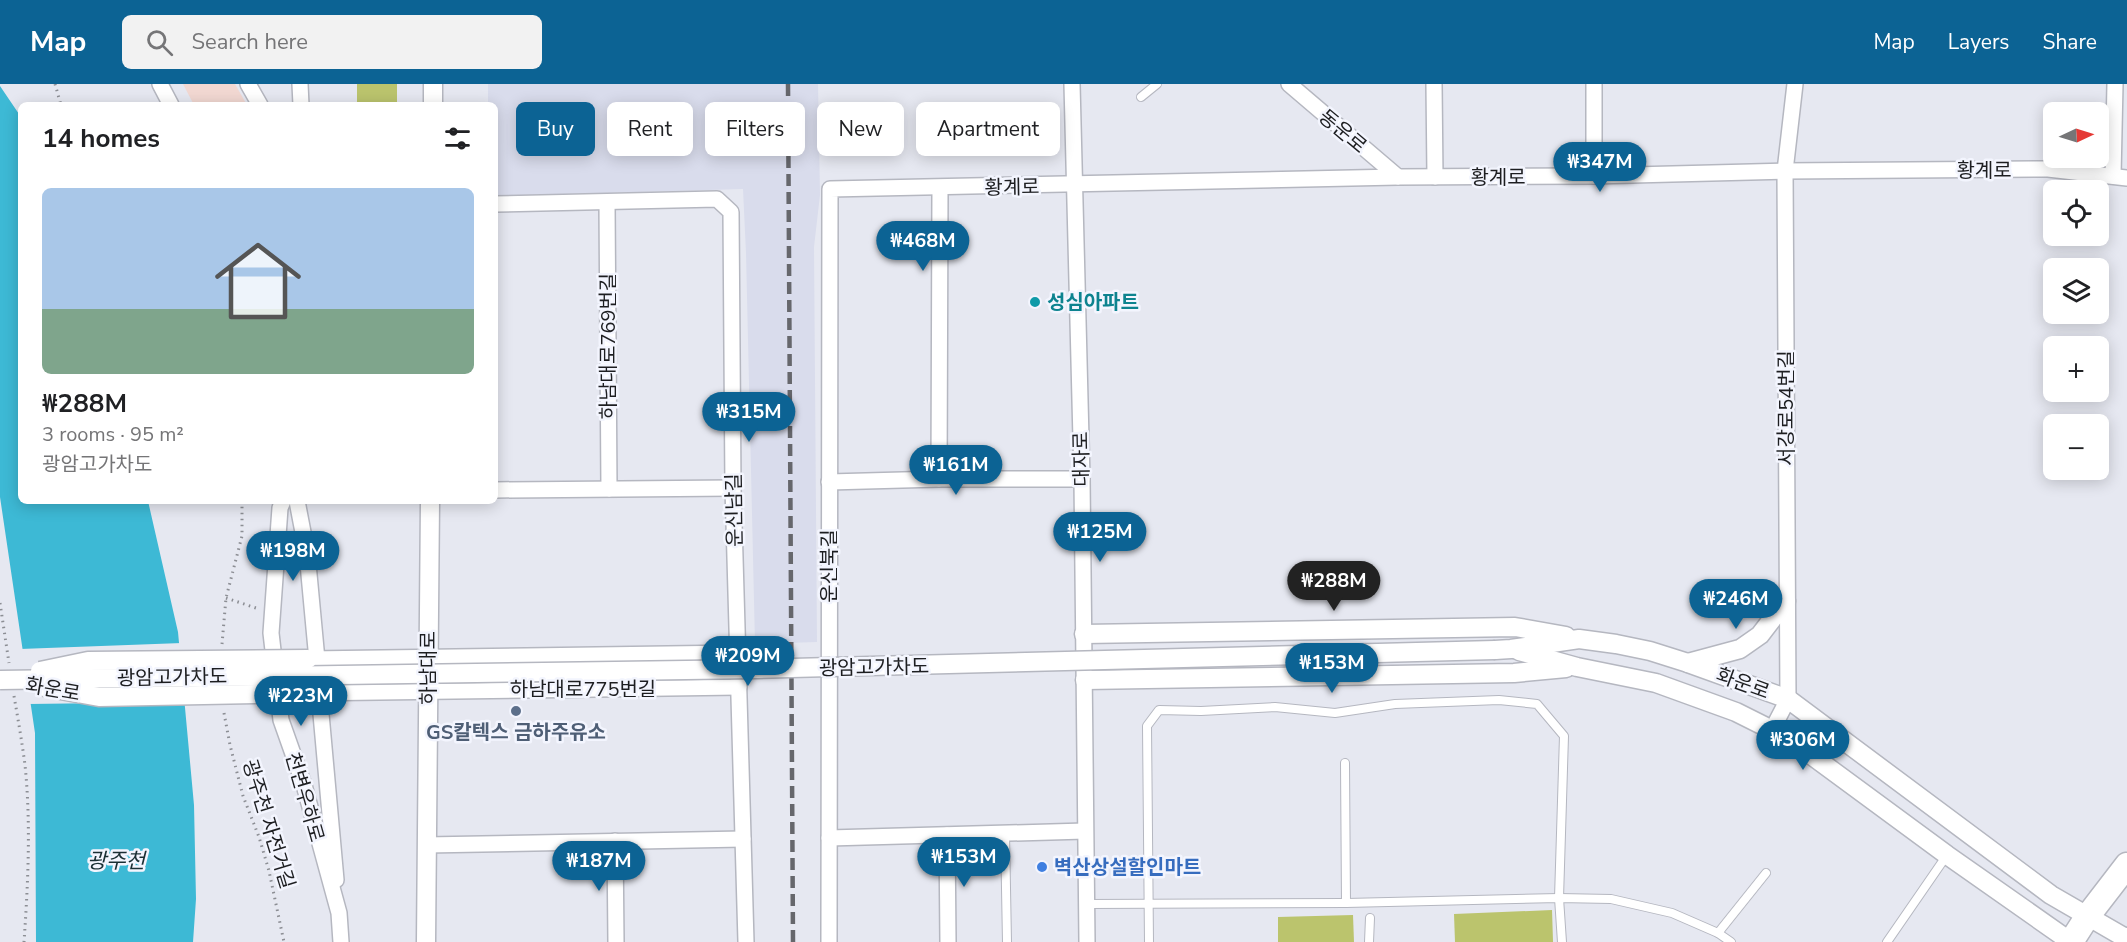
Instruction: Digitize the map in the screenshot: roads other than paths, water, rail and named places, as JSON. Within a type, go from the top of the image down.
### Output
[{"type":"main road","points":[[2071,942],[2127,865]]},
{"type":"street","points":[[160,84],[169,102]]},
{"type":"street","points":[[248,84],[258,102]]},
{"type":"street","points":[[300,84],[301,102]]},
{"type":"street","points":[[433,102],[434,84]]},
{"type":"street","name":"대자로","points":[[1072,84],[1082,479],[1085,680],[1084,831],[1087,942]]},
{"type":"street","name":"동운로","points":[[1288,84],[1398,177]]},
{"type":"street","points":[[1434,84],[1435,177]]},
{"type":"street","points":[[1594,84],[1594,176]]},
{"type":"street","name":"서강로54번길","points":[[1772,729],[1788,699],[1785,171],[1795,84]]},
{"type":"street","points":[[2115,84],[2120,177]]},
{"type":"street","name":"황계로","points":[[830,189],[1785,171],[2048,169],[2120,177]]},
{"type":"street","points":[[939,479],[940,188]]},
{"type":"street","name":"운신북길","points":[[830,189],[830,942]]},
{"type":"street","name":"운신남길","points":[[498,204],[717,199],[731,212],[733,488],[746,942]]},
{"type":"street","name":"하남대로769번길","points":[[607,203],[609,489]]},
{"type":"street","points":[[829,482],[1082,479]]},
{"type":"street","points":[[498,490],[733,488]]},
{"type":"street","name":"천변우하로","points":[[282,504],[271,633],[281,720],[304,785],[339,913]]},
{"type":"street","points":[[298,504],[308,553],[312,659]]},
{"type":"street","name":"하남대로","points":[[426,942],[430,504]]},
{"type":"street","points":[[1688,663],[1740,649],[1760,635],[1786,602]]},
{"type":"street","points":[[1084,634],[1515,627],[1580,639]]},
{"type":"street","name":"화운로","points":[[1503,650],[1580,639],[1616,644],[1650,651],[1688,663],[1788,699],[2051,895],[2127,940]]},
{"type":"street","name":"화운로","points":[[1503,650],[1656,683],[1736,712],[1772,729],[2071,942]]},
{"type":"street","name":"광암고가차도","points":[[4,677],[768,669],[1503,650]]},
{"type":"street","name":"하남대로775번길","points":[[428,657],[738,652]]},
{"type":"street","name":"화운로","points":[[4,677],[88,661],[428,657]]},
{"type":"street","points":[[1085,680],[1514,673],[1577,667]]},
{"type":"street","name":"화운로","points":[[4,677],[99,697],[428,690]]},
{"type":"street","name":"하남대로775번길","points":[[428,690],[739,687]]},
{"type":"street","name":"천변우하로","points":[[312,692],[341,942]]},
{"type":"street","points":[[829,838],[1084,831]]},
{"type":"street","points":[[947,835],[948,942]]},
{"type":"street","points":[[426,845],[743,839]]},
{"type":"street","points":[[615,841],[616,942]]},
{"type":"lane","points":[[1141,97],[1157,84]]},
{"type":"lane","points":[[1149,942],[1147,726],[1159,710],[1201,711],[1275,707],[1335,713],[1395,704],[1499,700],[1537,704],[1564,736],[1559,898],[1562,942]]},
{"type":"lane","points":[[1345,763],[1346,903]]},
{"type":"lane","points":[[1005,834],[1007,942]]},
{"type":"lane","points":[[1887,942],[1947,855]]},
{"type":"lane","points":[[1718,933],[1766,873]]},
{"type":"lane","points":[[1087,904],[1611,899],[1672,913],[1718,933],[1731,942]]},
{"type":"lane","points":[[1369,942],[1370,918]]},
{"type":"water","name":"광주천","points":[[0,86],[18,113],[18,504],[149,504],[178,632],[194,805],[196,899],[193,942],[36,942],[35,733],[0,497]]},
{"type":"railway","points":[[788,84],[793,942]]},
{"type":"place","name":"성심아파트","points":[[1035,302]]},
{"type":"place","name":"GS칼텍스 금하주유소","points":[[516,711]]},
{"type":"place","name":"벽산상설할인마트","points":[[1042,867]]}]
